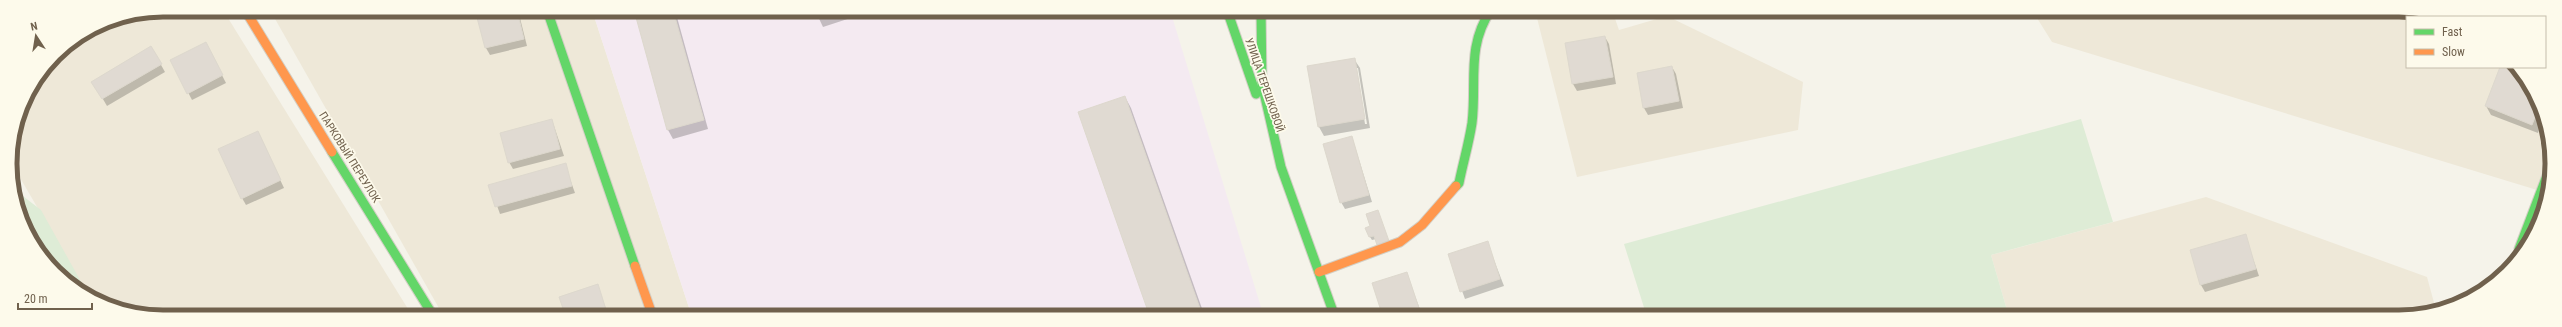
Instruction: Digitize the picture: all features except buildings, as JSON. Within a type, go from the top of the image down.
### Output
[{"type":"street","name":"ПАРКОВЫЙ ПЕРЕУЛОК","points":[[249,17],[430,310]]},
{"type":"street","points":[[549,17],[651,310]]},
{"type":"street","name":"УЛИЦА ТЕРЕШКОВОЙ","points":[[1228,17],[1333,310]]},
{"type":"street","name":"УЛИЦА ТЕРЕШКОВОЙ","points":[[1260,17],[1262,84],[1281,167]]},
{"type":"street","points":[[1319,272],[1400,242],[1422,225],[1459,184],[1472,122],[1472,69],[1481,24],[1486,17]]},
{"type":"street","points":[[2521,243],[2544,181]]},
{"type":"shaded area","points":[[154,17],[227,17],[409,310],[154,310],[116,302],[83,286],[17,173],[18,144],[25,116],[32,99],[47,74],[67,53],[90,37],[107,28],[126,22]]},
{"type":"shaded area","points":[[274,17],[594,17],[690,310],[440,310]]},
{"type":"shaded area","points":[[594,17],[1172,17],[1262,310],[690,310]]},
{"type":"shaded area","points":[[1537,17],[1614,17],[1619,30],[1664,17],[1669,17],[1803,82],[1798,130],[1577,177]]},
{"type":"shaded area","points":[[2036,17],[2406,17],[2406,68],[2510,68],[2515,74],[2534,107],[2540,126],[2545,154],[2545,173],[2542,192],[2052,42]]},
{"type":"shaded area","points":[[2206,197],[2427,277],[2435,305],[2408,310],[2007,310],[1991,255]]},
{"type":"green space","points":[[2081,119],[2113,222],[1991,255],[2007,310],[1645,310],[1624,244]]},
{"type":"green space","points":[[20,194],[41,210],[83,286],[67,274],[47,253],[28,220]]},
{"type":"traffic: fast","points":[[549,17],[635,266]]},
{"type":"traffic: fast","points":[[1229,17],[1256,94]]},
{"type":"traffic: fast","points":[[1261,17],[1262,84],[1281,167],[1332,310]]},
{"type":"traffic: fast","points":[[1456,186],[1459,183],[1472,123],[1475,51],[1478,37],[1487,17]]},
{"type":"traffic: fast","points":[[332,152],[430,310]]},
{"type":"traffic: fast","points":[[2521,243],[2544,184]]},
{"type":"traffic: slow","points":[[249,17],[332,152]]},
{"type":"traffic: slow","points":[[1319,272],[1400,242],[1422,225],[1456,186]]},
{"type":"traffic: slow","points":[[635,266],[651,310]]}]
